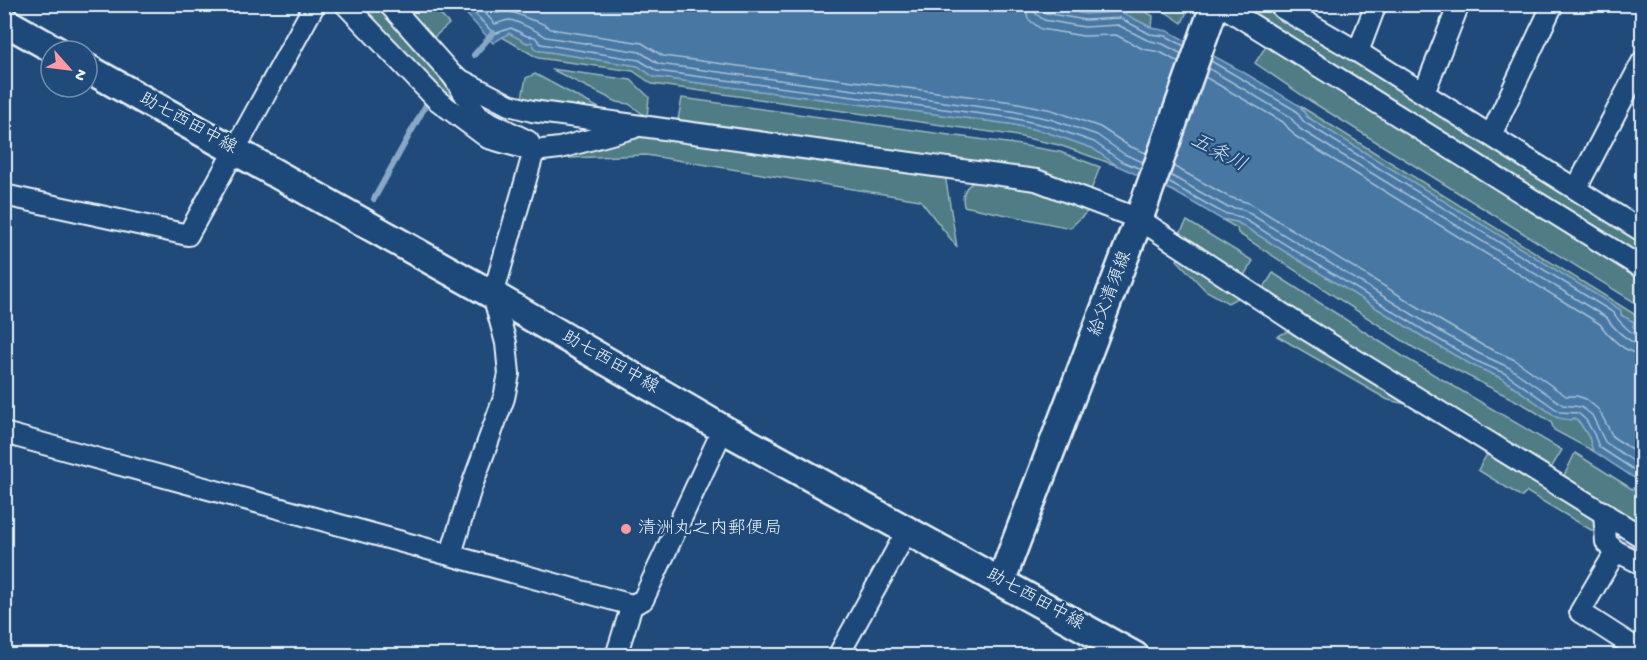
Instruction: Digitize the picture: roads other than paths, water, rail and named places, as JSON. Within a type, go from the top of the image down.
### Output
[{"type":"main road","name":"給父清須線","points":[[1001,581],[1141,213],[1214,6]]},
{"type":"main road","points":[[4,21],[39,41]]},
{"type":"main road","name":"助七西田中線","points":[[99,75],[493,295],[723,429],[1001,581],[1101,647],[1136,656]]},
{"type":"street","points":[[4,195],[188,235],[315,4]]},
{"type":"street","points":[[345,4],[436,100],[488,138],[534,150],[560,147],[642,126]]},
{"type":"street","points":[[389,4],[453,76],[479,117],[528,141],[534,150],[493,295],[506,343],[509,374],[504,398],[471,488],[451,554]]},
{"type":"street","points":[[1358,52],[1376,4]]},
{"type":"street","points":[[1424,93],[1460,4]]},
{"type":"street","points":[[1491,135],[1553,4]]},
{"type":"street","points":[[1214,6],[1642,268]]},
{"type":"street","points":[[1282,8],[1358,52],[1642,231]]},
{"type":"street","points":[[1576,189],[1642,62]]},
{"type":"street","points":[[453,76],[509,105],[532,111],[1036,180],[1141,213],[1304,328],[1642,537]]},
{"type":"street","points":[[4,433],[632,604],[644,600],[723,429]]},
{"type":"street","points":[[1604,513],[1606,542],[1616,551],[1642,564]]},
{"type":"street","points":[[838,656],[907,531]]},
{"type":"street","points":[[1616,551],[1580,612],[1642,652]]},
{"type":"street","points":[[616,656],[632,604]]},
{"type":"water","name":"五条川","points":[[1031,4],[1085,14],[1121,12],[1152,28],[1168,31],[1300,106],[1307,117],[1621,310],[1621,315],[1634,322],[1633,327],[1642,333],[1642,483],[1593,451],[1589,437],[1574,418],[1570,420],[1558,418],[1503,379],[1472,365],[1430,341],[1237,222],[1221,219],[1173,191],[1118,166],[1092,148],[1046,132],[1010,124],[654,77],[638,66],[536,50],[532,42],[527,43],[509,33],[493,43],[458,5]]},
{"type":"waterway","points":[[474,55],[493,33]]},
{"type":"waterway","points":[[374,199],[427,103]]},
{"type":"place","name":"清洲丸之内郵便局","points":[[626,529]]}]
